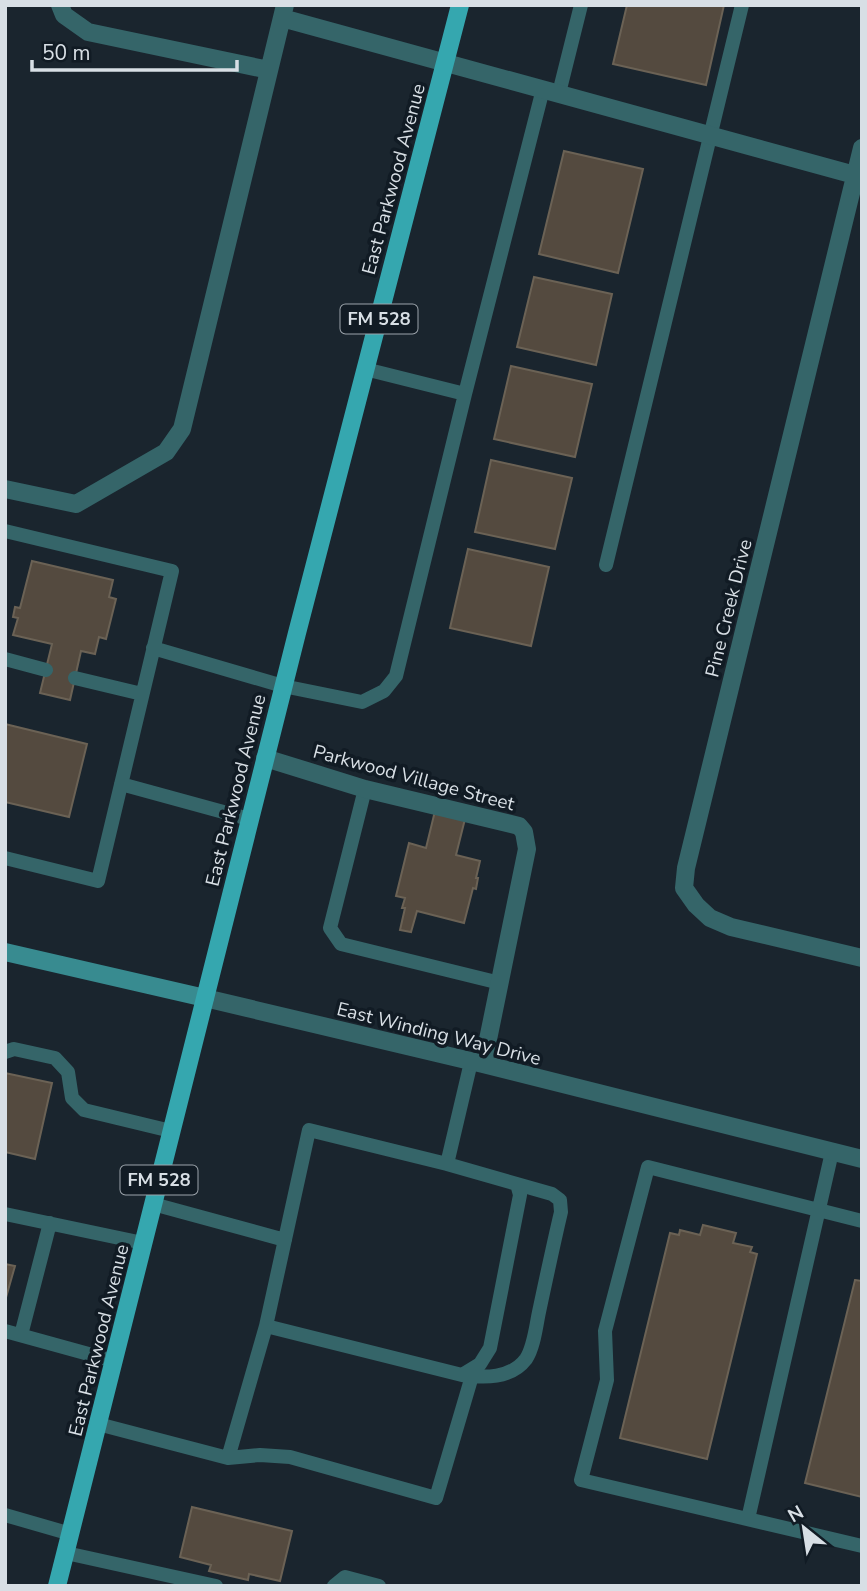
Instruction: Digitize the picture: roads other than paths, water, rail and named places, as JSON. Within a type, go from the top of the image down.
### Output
[{"type":"main road","name":"East Parkwood Avenue","points":[[57,1586],[249,819],[460,5]]},
{"type":"street","points":[[60,5],[64,15],[88,32],[269,70]]},
{"type":"street","points":[[5,489],[76,504],[166,452],[182,429],[284,12],[446,62],[859,175]]},
{"type":"street","name":"Pine Creek Drive","points":[[862,148],[859,175],[686,868],[684,888],[710,918],[732,927],[862,958]]},
{"type":"street","name":"Parkwood Village Street","points":[[265,758],[365,789],[519,826],[524,832],[527,849],[500,983],[477,1063]]},
{"type":"street","name":"East Winding Way Drive","points":[[5,952],[477,1063],[832,1152],[859,1154]]},
{"type":"lane","points":[[153,648],[283,687],[362,702],[384,691],[396,676],[465,394],[551,91],[581,5]]},
{"type":"lane","points":[[606,565],[742,5]]},
{"type":"lane","points":[[365,369],[465,394]]},
{"type":"lane","points":[[5,531],[172,572],[98,881],[5,858]]},
{"type":"lane","points":[[5,659],[46,670]]},
{"type":"lane","points":[[75,678],[142,694]]},
{"type":"lane","points":[[121,784],[249,819]]},
{"type":"lane","points":[[365,789],[330,928],[341,944],[500,983]]},
{"type":"lane","points":[[5,1052],[13,1049],[55,1058],[68,1072],[72,1098],[84,1110],[171,1131]]},
{"type":"lane","points":[[447,1164],[477,1063]]},
{"type":"lane","points":[[228,1458],[265,1326],[309,1130],[447,1164],[552,1194],[560,1200],[561,1212],[534,1335],[527,1358],[512,1371],[497,1376],[467,1376],[265,1326]]},
{"type":"lane","points":[[748,1520],[832,1152]]},
{"type":"lane","points":[[862,1221],[648,1167],[605,1331],[607,1380],[581,1480],[862,1546]]},
{"type":"lane","points":[[98,1424],[228,1458],[260,1455],[290,1457],[436,1498],[467,1376],[480,1364],[490,1348],[520,1195],[517,1184]]},
{"type":"lane","points":[[153,1204],[285,1240]]},
{"type":"lane","points":[[5,1214],[144,1242]]},
{"type":"lane","points":[[21,1335],[50,1223]]},
{"type":"lane","points":[[5,1331],[114,1361]]},
{"type":"lane","points":[[5,1515],[71,1534]]},
{"type":"lane","points":[[66,1553],[216,1586]]},
{"type":"lane","points":[[334,1586],[345,1577],[379,1586]]}]
